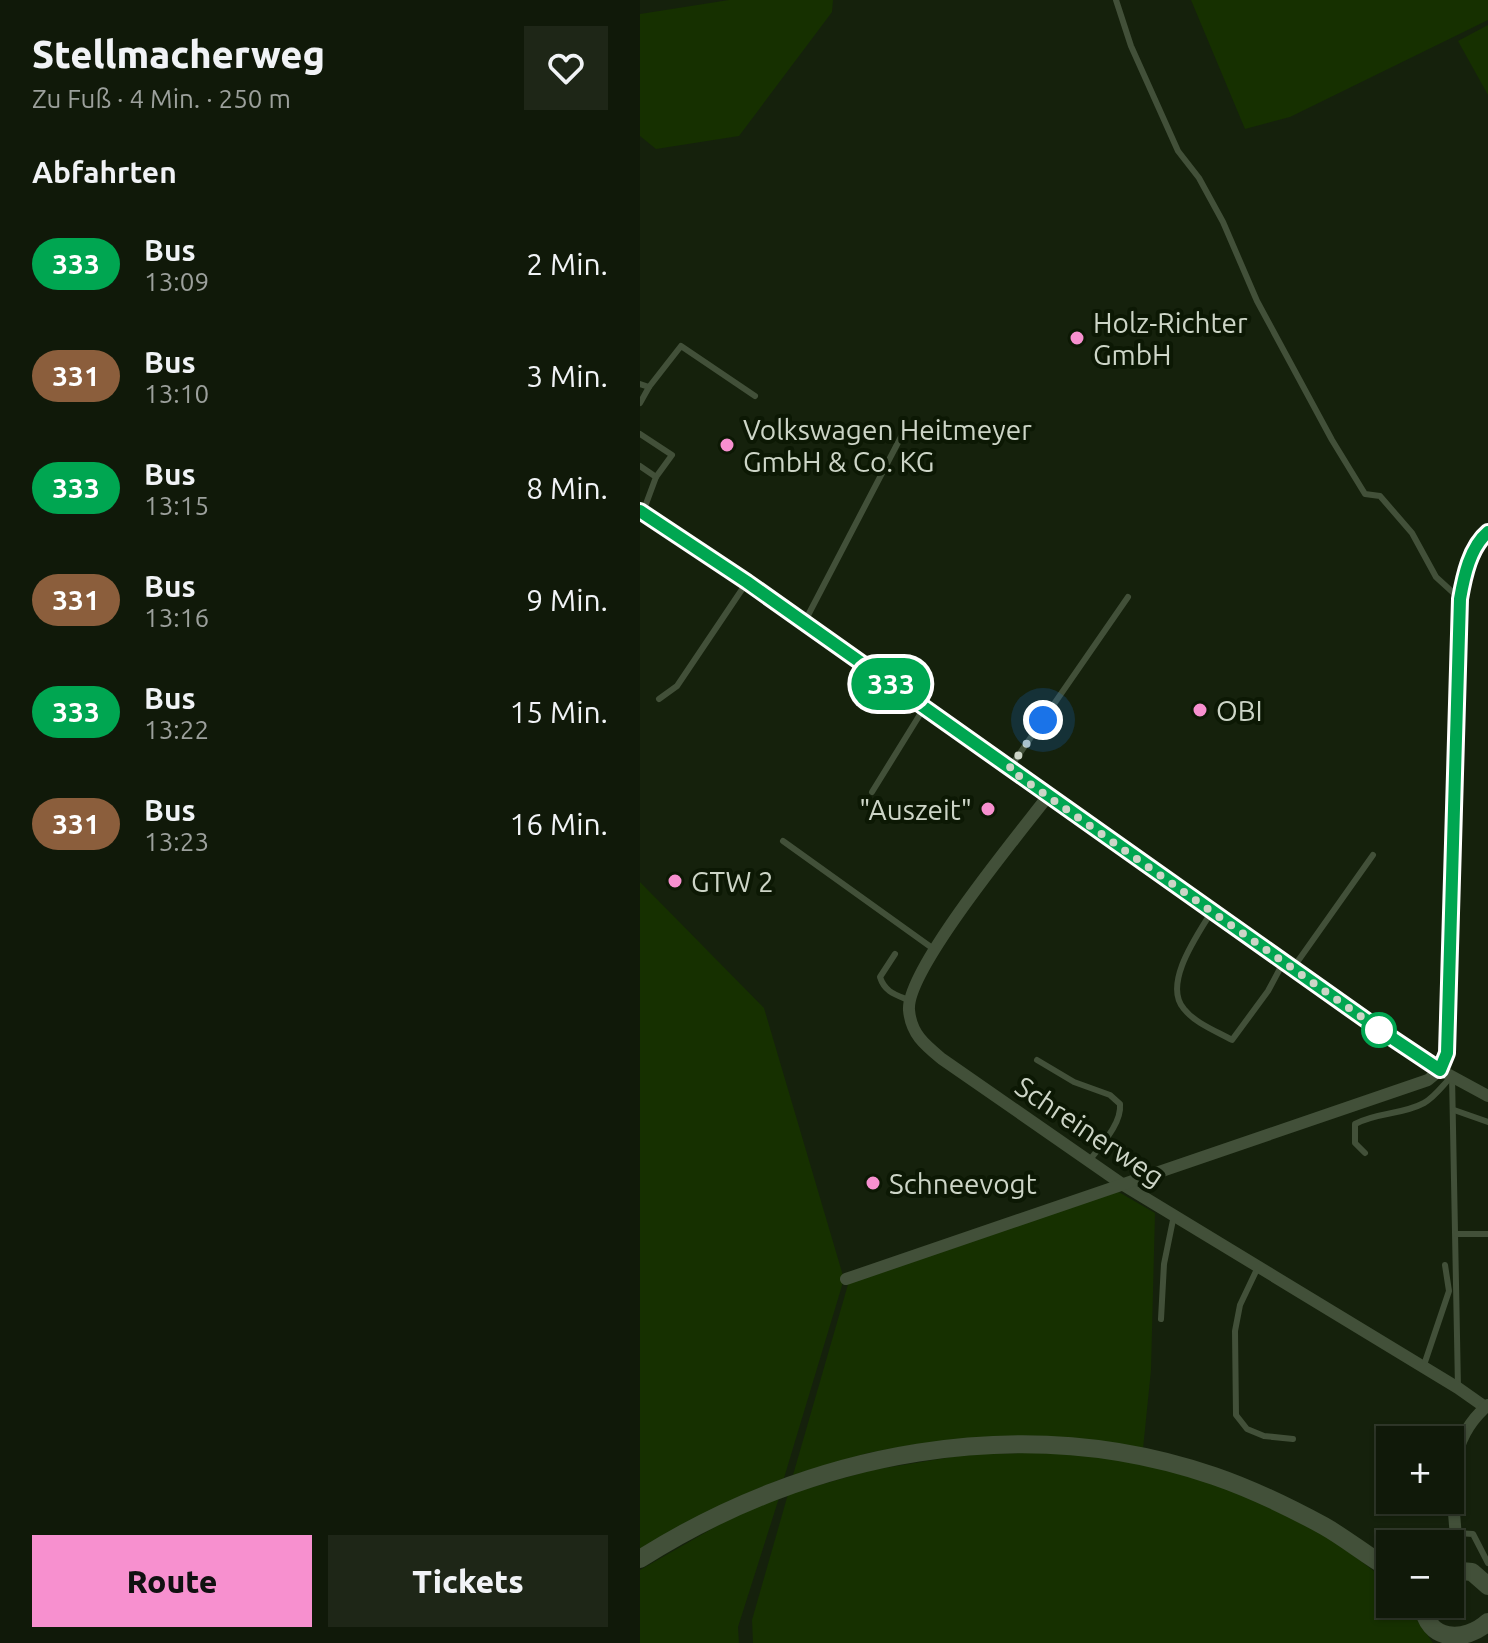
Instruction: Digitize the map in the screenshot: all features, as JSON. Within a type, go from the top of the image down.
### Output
[{"type":"main road","points":[[640,1559],[679,1534],[729,1509],[823,1473],[918,1452],[1017,1445],[1068,1447],[1137,1456],[1216,1477],[1324,1526],[1376,1560]]},
{"type":"main road","points":[[1464,1571],[1472,1572],[1488,1586]]},
{"type":"main road","points":[[1427,1618],[1430,1626],[1453,1641],[1475,1635],[1488,1622]]},
{"type":"street","points":[[641,512],[747,582],[1009,769],[1446,1073],[1488,1096]]},
{"type":"street","points":[[1446,1073],[1460,599],[1464,573],[1482,537],[1488,532]]},
{"type":"street","points":[[911,1001],[916,981],[947,930],[1048,796]]},
{"type":"street","name":"Schreinerweg","points":[[911,1001],[909,1009],[917,1038],[942,1059],[1122,1184],[1486,1406]]},
{"type":"street","points":[[846,1279],[1446,1073]]},
{"type":"street","points":[[1457,1530],[1453,1505],[1456,1458],[1464,1430],[1486,1406]]},
{"type":"lane","points":[[1116,0],[1131,46],[1178,151],[1199,178],[1217,211],[1257,301],[1332,440],[1365,494],[1380,496],[1412,533],[1436,577],[1460,599]]},
{"type":"lane","points":[[640,403],[681,346],[755,396]]},
{"type":"lane","points":[[640,384],[649,387]]},
{"type":"lane","points":[[804,623],[903,433]]},
{"type":"lane","points":[[640,434],[672,455],[656,477],[641,512]]},
{"type":"lane","points":[[640,466],[656,477]]},
{"type":"lane","points":[[659,699],[677,686],[747,582]]},
{"type":"lane","points":[[1009,769],[1128,597]]},
{"type":"lane","points":[[872,792],[924,708]]},
{"type":"lane","points":[[783,841],[935,950]]},
{"type":"lane","points":[[1212,911],[1188,951],[1177,984],[1180,1006],[1190,1016],[1232,1040],[1373,855]]},
{"type":"lane","points":[[895,954],[880,977],[889,992],[911,1001]]},
{"type":"lane","points":[[1037,1060],[1074,1082],[1110,1095],[1120,1104],[1121,1110],[1109,1134],[1089,1161]]},
{"type":"lane","points":[[1446,1073],[1454,1110],[1458,1388]]},
{"type":"lane","points":[[1365,1153],[1355,1143],[1355,1124],[1369,1116],[1415,1108],[1428,1102],[1446,1073]]},
{"type":"lane","points":[[1454,1110],[1488,1122]]},
{"type":"lane","points":[[1161,1319],[1164,1264],[1174,1215]]},
{"type":"lane","points":[[1457,1234],[1488,1234]]},
{"type":"lane","points":[[1423,1367],[1449,1291],[1445,1265]]},
{"type":"lane","points":[[1258,1267],[1240,1305],[1235,1331],[1236,1415],[1247,1429],[1264,1436],[1293,1439]]},
{"type":"lane","points":[[1464,1533],[1473,1534],[1488,1563]]},
{"type":"green space","points":[[729,0],[833,0],[832,12],[739,136],[656,149],[640,136],[640,14]]},
{"type":"green space","points":[[1191,0],[1488,0],[1488,20],[1290,117],[1245,129]]},
{"type":"green space","points":[[1488,25],[1488,95],[1458,41]]},
{"type":"green space","points":[[640,882],[764,1008],[844,1279],[784,1478],[710,1510],[640,1549]]},
{"type":"green space","points":[[1117,1191],[1155,1213],[1151,1370],[1143,1449],[917,1444],[868,1453],[793,1475],[849,1281]]},
{"type":"green space","points":[[1031,1453],[1099,1457],[1198,1479],[1293,1517],[1347,1551],[1376,1573],[1376,1618],[1416,1618],[1433,1643],[753,1643],[752,1620],[788,1494],[872,1470],[970,1454]]},
{"type":"green space","points":[[779,1498],[738,1627],[739,1643],[640,1643],[640,1570],[736,1515]]},
{"type":"bus line","name":"333","points":[[640,511],[747,582],[1440,1070],[1447,1053],[1460,599],[1464,573],[1482,537],[1488,532]]},
{"type":"place","name":"Holz-Richter GmbH","points":[[1077,338]]},
{"type":"place","name":"Volkswagen Heitmeyer GmbH & Co. KG","points":[[727,445]]},
{"type":"place","name":"OBI","points":[[1200,710]]},
{"type":"place","name":"\"Auszeit\"","points":[[988,809]]},
{"type":"place","name":"GTW 2","points":[[675,881]]},
{"type":"place","name":"Schneevogt","points":[[873,1183]]},
{"type":"route","points":[[1043,720],[1009,769],[1383,1032],[1379,1030]]}]
